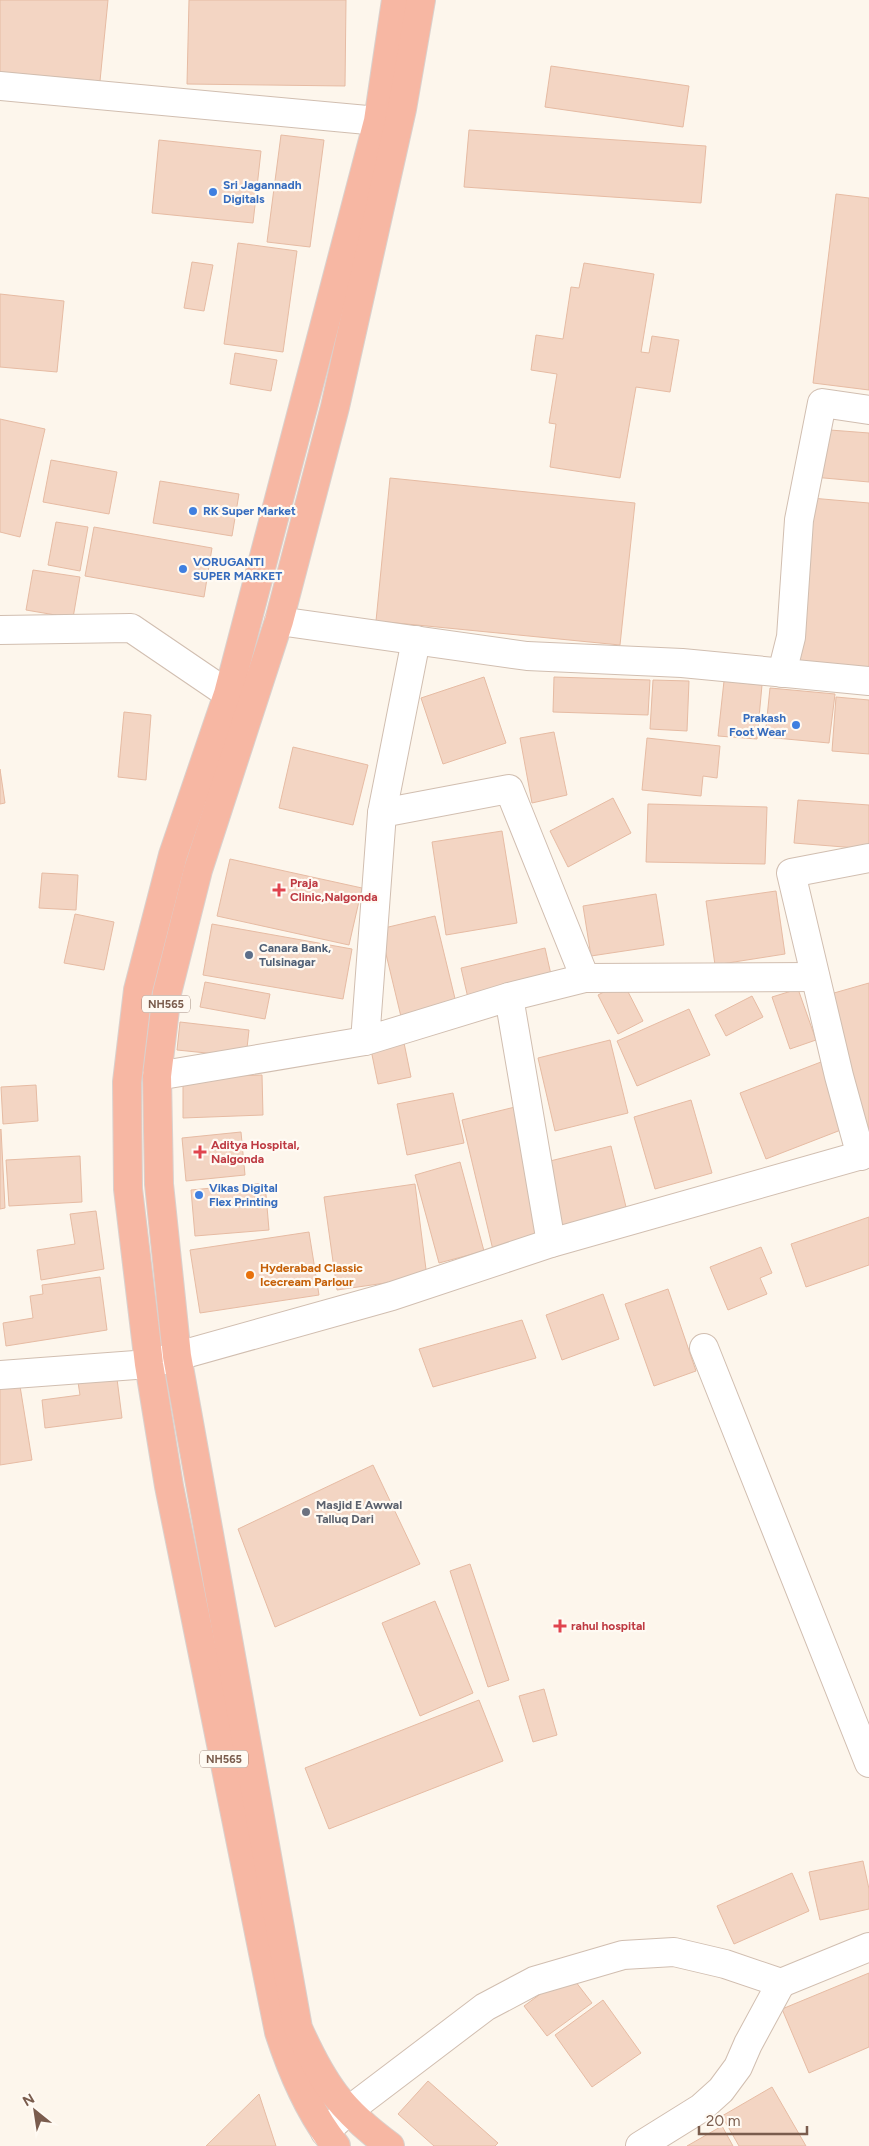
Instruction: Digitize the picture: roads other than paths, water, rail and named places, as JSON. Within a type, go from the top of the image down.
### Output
[{"type":"highway","name":"NH565","points":[[330,2139],[289,2061],[273,2005],[169,1486],[149,1364],[128,1189],[127,1082],[138,990],[173,855],[228,694],[378,121],[396,0]]},
{"type":"highway","name":"NH565","points":[[380,2143],[329,2089],[315,2066],[298,2028],[177,1356],[159,1184],[157,1076],[167,993],[198,870],[279,621],[335,407],[402,108],[422,0]]},
{"type":"street","points":[[0,86],[378,121]]},
{"type":"street","points":[[782,673],[791,637],[799,520],[822,403],[869,410]]},
{"type":"street","points":[[279,621],[528,656],[682,663],[869,682]]},
{"type":"street","points":[[0,630],[131,628],[228,694]]},
{"type":"street","points":[[365,1041],[382,814],[416,640]]},
{"type":"street","points":[[382,814],[508,789],[585,978]]},
{"type":"street","points":[[0,1375],[149,1364],[392,1296],[550,1242],[865,1154],[839,1076],[790,873],[869,858]]},
{"type":"street","points":[[157,1076],[365,1041],[510,997],[585,978],[815,978]]},
{"type":"street","points":[[510,997],[550,1242]]},
{"type":"street","points":[[704,1348],[869,1763]]},
{"type":"street","points":[[640,2146],[700,2108],[721,2090],[738,2067],[748,2044],[781,1983],[869,1947]]},
{"type":"street","points":[[330,2139],[348,2111],[485,2007],[542,1978],[623,1955],[674,1952],[725,1964],[781,1983]]},
{"type":"place","name":"Sri Jagannadh Digitals","points":[[213,192]]},
{"type":"place","name":"RK Super Market","points":[[193,511]]},
{"type":"place","name":"VORUGANTI SUPER MARKET","points":[[183,569]]},
{"type":"place","name":"Prakash Foot Wear","points":[[796,725]]},
{"type":"place","name":"Praja Clinic,Nalgonda","points":[[279,890]]},
{"type":"place","name":"Canara Bank, Tulsinagar","points":[[249,955]]},
{"type":"place","name":"Aditya Hospital, Nalgonda","points":[[200,1152]]},
{"type":"place","name":"Vikas Digital Flex Printing","points":[[199,1195]]},
{"type":"place","name":"Hyderabad Classic Icecream Parlour","points":[[250,1275]]},
{"type":"place","name":"Masjid E Awwal Talluq Dari","points":[[306,1512]]},
{"type":"place","name":"rahul hospital","points":[[560,1626]]}]
